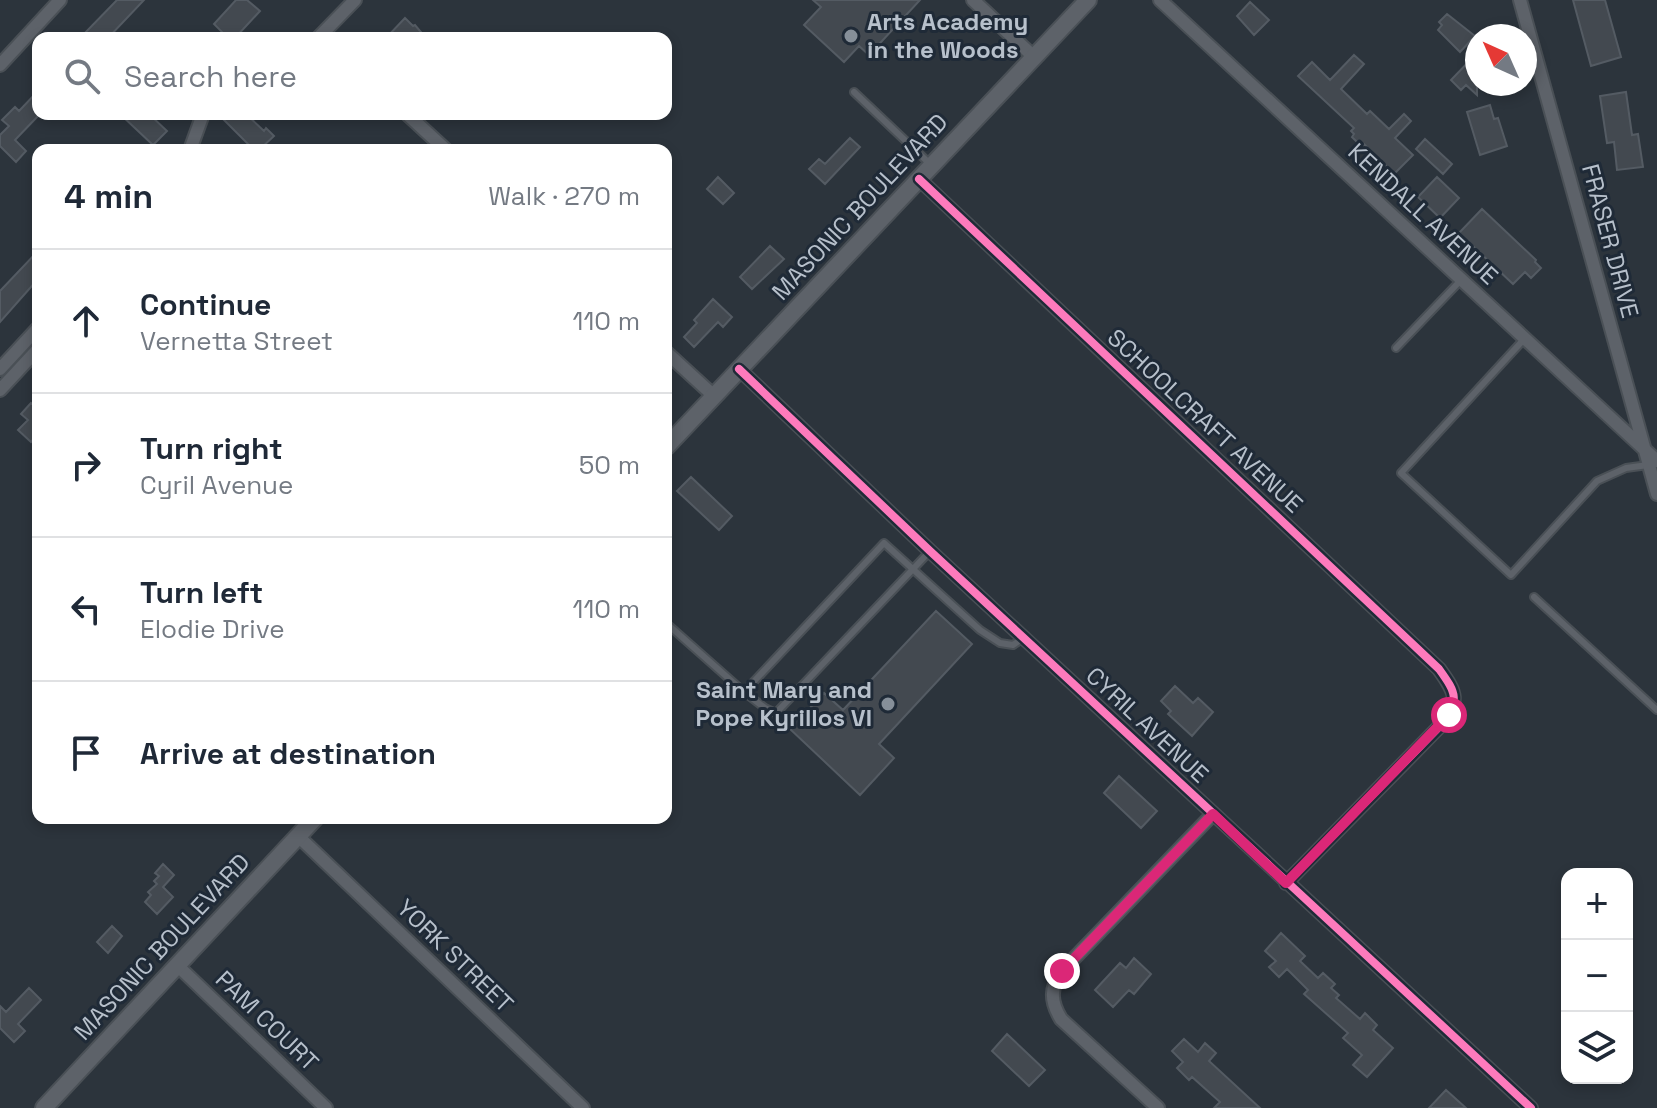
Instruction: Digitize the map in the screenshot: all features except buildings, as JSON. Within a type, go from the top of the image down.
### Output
[{"type":"street","points":[[0,65],[60,0]]},
{"type":"street","points":[[326,32],[355,0]]},
{"type":"street","points":[[973,0],[1034,57]]},
{"type":"street","name":"MASONIC BOULEVARD","points":[[672,441],[1088,0]]},
{"type":"street","name":"KENDALL AVENUE","points":[[1160,0],[1646,450]]},
{"type":"street","name":"FRASER DRIVE","points":[[1520,0],[1646,450],[1653,463],[1657,494]]},
{"type":"street","points":[[192,144],[201,120]]},
{"type":"street","points":[[414,120],[440,144]]},
{"type":"street","name":"SCHOOLCRAFT AVENUE","points":[[919,179],[1439,669],[1453,688],[1454,707],[1440,726],[1286,883]]},
{"type":"street","points":[[0,369],[32,334]]},
{"type":"street","points":[[0,390],[32,355]]},
{"type":"street","points":[[672,358],[714,396]]},
{"type":"street","name":"CYRIL AVENUE","points":[[739,369],[930,551],[1531,1108]]},
{"type":"street","points":[[1646,450],[1657,441]]},
{"type":"street","points":[[1158,1108],[1061,1019],[1054,1007],[1053,987],[1062,971],[1213,814]]},
{"type":"street","name":"MASONIC BOULEVARD","points":[[50,1106],[309,824]]},
{"type":"street","name":"YORK STREET","points":[[298,836],[583,1108]]},
{"type":"street","name":"PAM COURT","points":[[178,966],[326,1108]]},
{"type":"lane","points":[[854,92],[932,166]]},
{"type":"lane","points":[[1396,348],[1461,280]]},
{"type":"lane","points":[[1526,337],[1401,473],[1511,575],[1597,481],[1626,468],[1653,463]]},
{"type":"lane","points":[[744,692],[884,543],[980,630],[1000,643],[1013,645],[1024,638]]},
{"type":"lane","points":[[672,628],[744,692],[776,713],[930,551]]},
{"type":"lane","points":[[1534,597],[1657,710]]},
{"type":"cycle path","points":[[919,179],[1439,669],[1450,685],[1453,703],[1440,726],[1286,883]]},
{"type":"cycle path","points":[[739,369],[930,551],[1531,1108]]},
{"type":"place","name":"Arts Academy in the Woods","points":[[851,36]]},
{"type":"place","name":"Saint Mary and Pope Kyrillos VI","points":[[888,704]]},
{"type":"route","points":[[1062,971],[1213,814],[1286,883],[1449,715]]}]
